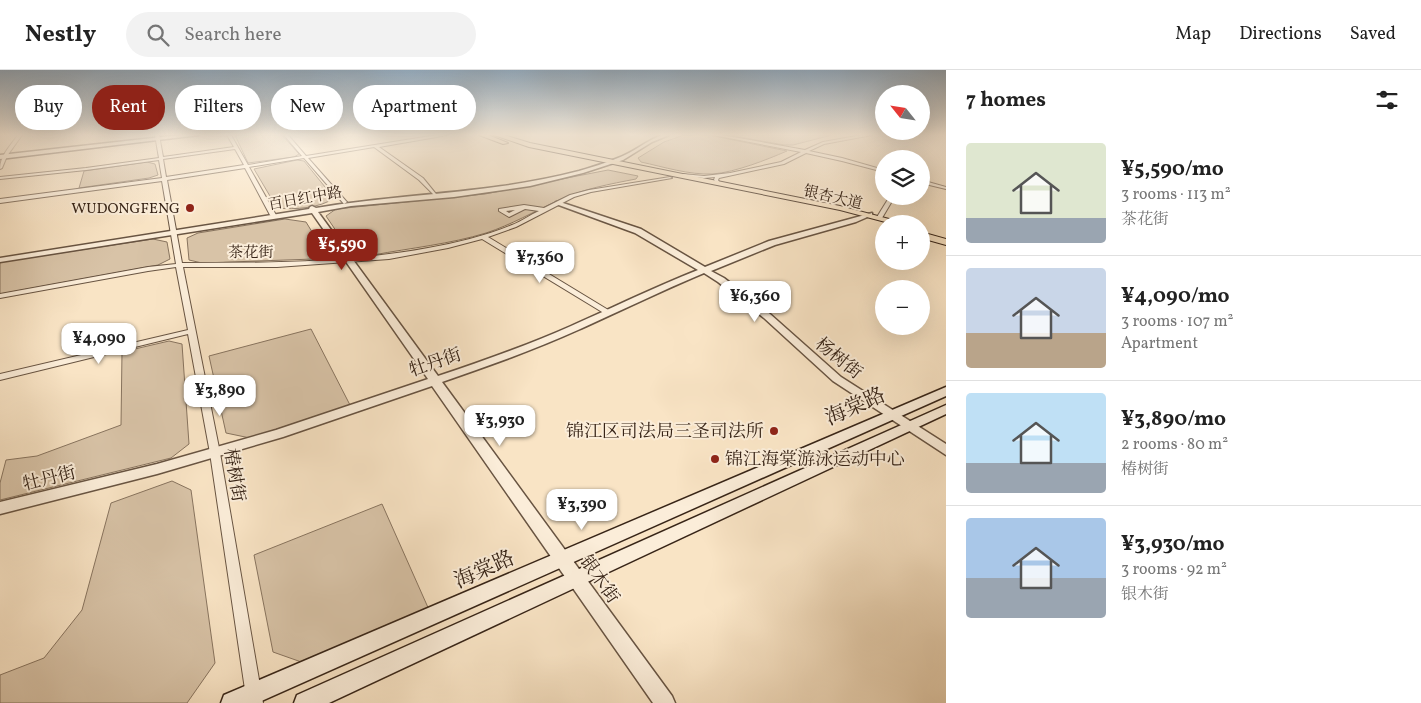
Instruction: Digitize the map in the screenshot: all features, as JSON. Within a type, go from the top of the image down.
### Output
[{"type":"main road","name":"银杏大道","points":[[613,165],[670,178],[870,216],[875,219]]},
{"type":"main road","name":"银杏大道","points":[[631,165],[875,217]]},
{"type":"main road","points":[[930,232],[946,236]]},
{"type":"main road","points":[[930,237],[946,242]]},
{"type":"main road","name":"海棠路","points":[[232,703],[254,698],[562,558],[946,390]]},
{"type":"main road","points":[[305,703],[946,409]]},
{"type":"street","points":[[0,178],[114,165]]},
{"type":"street","name":"椿树街","points":[[162,165],[179,265],[215,453],[254,698]]},
{"type":"street","points":[[0,200],[165,179],[256,165]]},
{"type":"street","points":[[312,165],[344,202]]},
{"type":"street","points":[[401,165],[421,179],[434,194]]},
{"type":"street","name":"百日红中路","points":[[0,260],[313,209],[344,202],[434,194],[514,184],[587,165]]},
{"type":"street","name":"百日红中路","points":[[0,256],[173,232],[313,209],[505,188],[549,180],[595,165]]},
{"type":"street","points":[[718,183],[716,180],[718,177],[775,165]]},
{"type":"street","points":[[246,166],[273,215]]},
{"type":"street","points":[[683,175],[704,177],[730,174]]},
{"type":"street","name":"茶花街","points":[[0,296],[138,270],[179,265],[277,265],[389,257],[484,237],[514,226],[572,196],[610,186],[670,178]]},
{"type":"street","points":[[930,184],[945,189]]},
{"type":"street","name":"杨树街","points":[[558,203],[638,231],[722,280],[767,316],[837,379],[946,450]]},
{"type":"street","points":[[870,216],[883,205]]},
{"type":"street","points":[[516,209],[524,207],[545,210]]},
{"type":"street","name":"银木街","points":[[313,209],[665,703]]},
{"type":"street","name":"牡丹街","points":[[0,508],[215,453],[287,431],[495,360],[772,243],[870,216]]},
{"type":"street","points":[[484,237],[607,313]]},
{"type":"street","points":[[0,377],[192,331]]},
{"type":"shaded area","points":[[129,165],[155,165],[158,175],[79,188],[84,171]]},
{"type":"shaded area","points":[[275,165],[307,165],[334,198],[307,208],[277,208],[254,169]]},
{"type":"shaded area","points":[[652,165],[752,165],[713,174],[677,170]]},
{"type":"shaded area","points":[[608,170],[638,176],[636,179],[597,187],[568,196],[486,233],[444,243],[373,255],[362,256],[351,253],[326,216],[336,209],[485,194]]},
{"type":"shaded area","points":[[285,219],[306,222],[325,253],[314,259],[202,263],[189,260],[187,238],[198,233]]},
{"type":"shaded area","points":[[153,239],[167,242],[170,259],[158,265],[0,294],[0,262]]},
{"type":"shaded area","points":[[311,329],[350,405],[250,438],[226,433],[209,356]]},
{"type":"shaded area","points":[[169,341],[182,344],[189,444],[171,458],[0,500],[0,483],[6,460],[37,456],[121,425],[122,352]]},
{"type":"shaded area","points":[[172,481],[191,490],[215,663],[187,703],[0,703],[0,675],[44,658],[82,610],[111,503]]},
{"type":"shaded area","points":[[382,504],[430,612],[307,664],[273,652],[254,555]]},
{"type":"place","name":"WUDONGFENG","points":[[190,208]]},
{"type":"place","name":"锦江区司法局三圣司法所","points":[[774,431]]},
{"type":"place","name":"锦江海棠游泳运动中心","points":[[715,459]]}]
